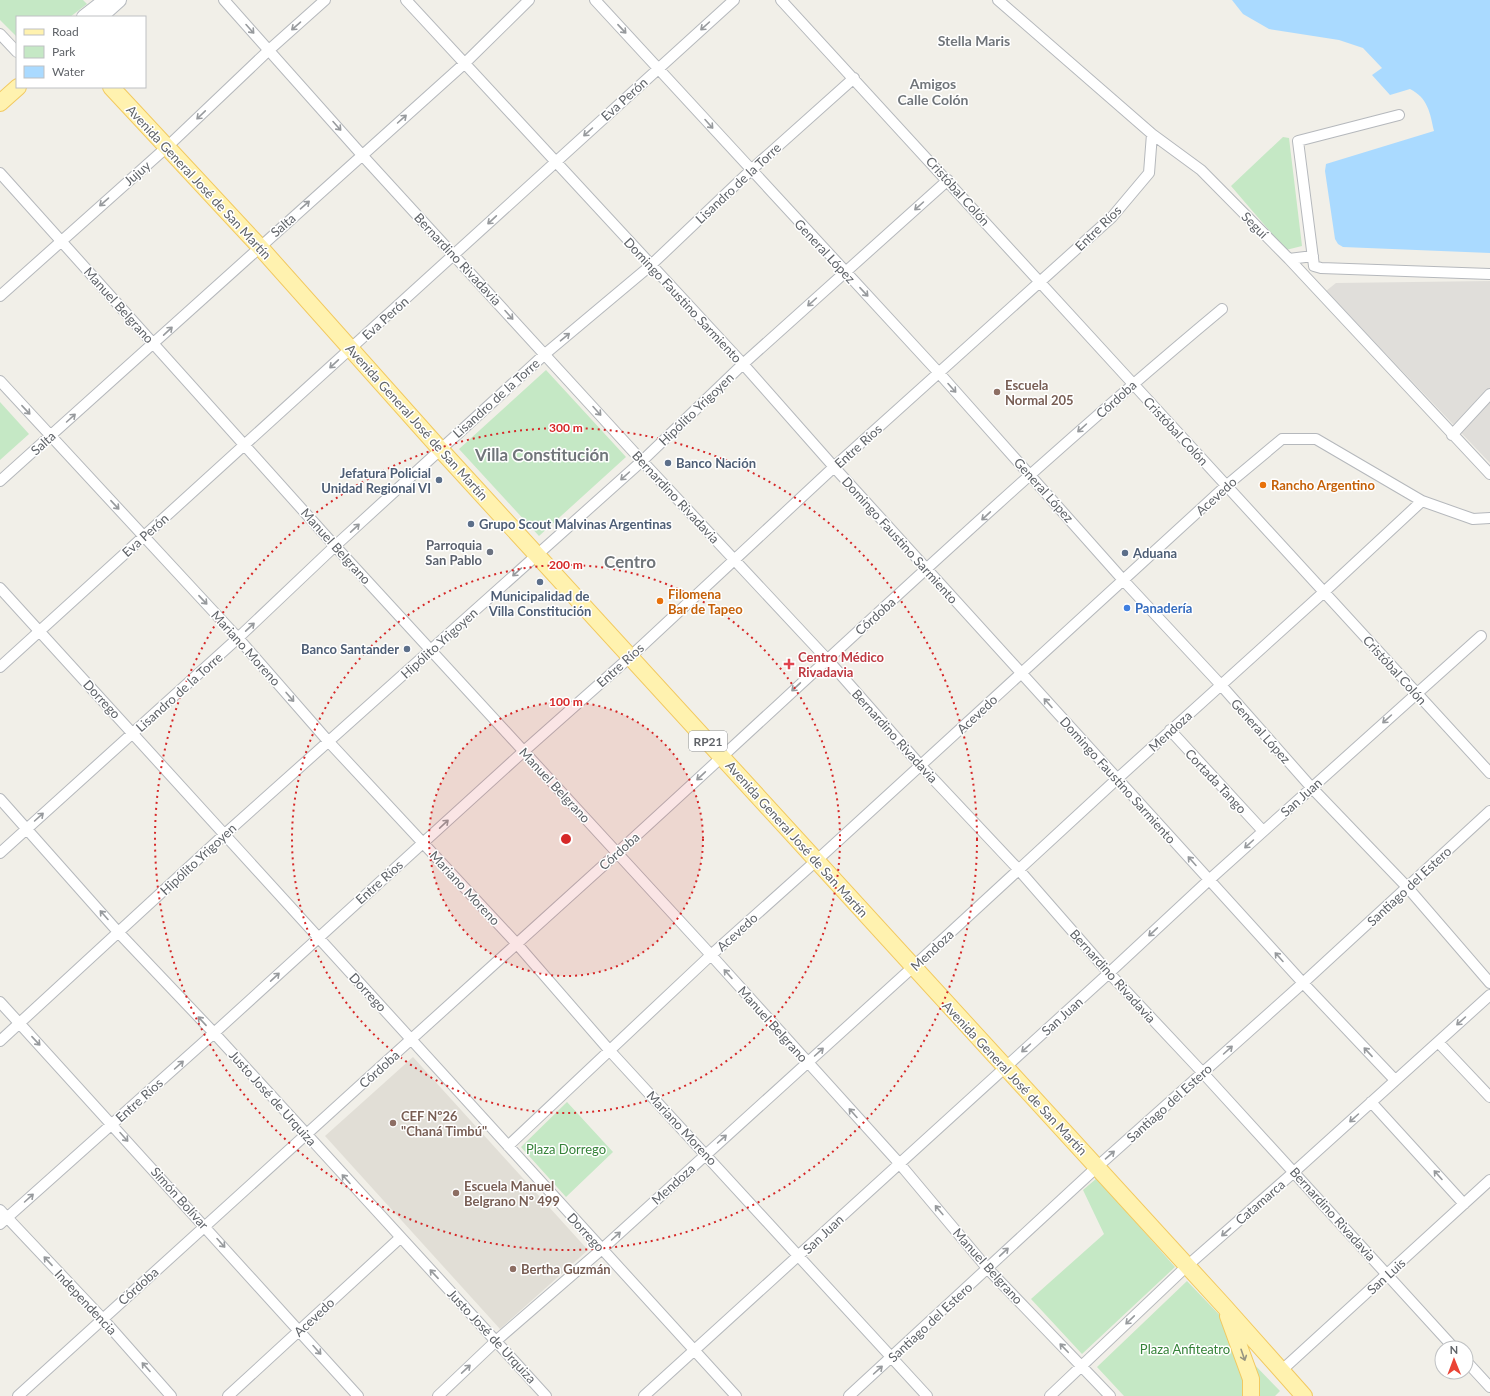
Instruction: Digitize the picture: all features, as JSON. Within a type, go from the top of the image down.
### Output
[{"type":"main road","points":[[85,16],[100,5],[119,0]]},
{"type":"main road","points":[[0,103],[17,88]]},
{"type":"main road","name":"Avenida General José de San Martín","points":[[112,88],[259,246],[440,449],[1282,1370],[1296,1393]]},
{"type":"main road","points":[[1223,1305],[1242,1351],[1251,1379],[1251,1396]]},
{"type":"street","name":"Bernardino Rivadavia","points":[[224,0],[362,155],[642,461],[827,659],[921,766],[1018,870],[1109,973],[1203,1073],[1447,1340]]},
{"type":"street","name":"Jujuy","points":[[0,296],[166,147],[269,50],[325,0]]},
{"type":"street","name":"Domingo Faustino Sarmiento","points":[[406,0],[650,266],[743,364],[834,468],[1117,779],[1303,983],[1395,1080]]},
{"type":"street","name":"Salta","points":[[0,481],[154,343],[259,246],[464,63],[529,0]]},
{"type":"street","name":"General López","points":[[595,0],[939,372],[1124,581],[1220,684],[1311,787],[1408,888],[1490,983]]},
{"type":"street","name":"Eva Perón","points":[[0,667],[734,0]]},
{"type":"street","name":"Cristóbal Colón","points":[[781,0],[948,180],[1132,384],[1227,485],[1490,773]]},
{"type":"street","name":"Seguí","points":[[998,0],[1152,134],[1201,170],[1289,259],[1490,474]]},
{"type":"street","points":[[0,34],[16,51]]},
{"type":"street","name":"Lisandro de la Torre","points":[[0,852],[238,638],[440,449],[545,354],[650,266],[751,170],[854,78]]},
{"type":"street","points":[[1399,115],[1298,141],[1314,266],[1321,268],[1490,274]]},
{"type":"street","name":"Entre Ríos","points":[[2,1217],[112,1124],[214,1033],[318,937],[630,657],[734,559],[939,372],[1112,217],[1149,173],[1152,134]]},
{"type":"street","name":"Manuel Belgrano","points":[[0,173],[246,445],[335,546],[618,853],[899,1163],[987,1268],[1110,1396]]},
{"type":"street","name":"Hipólito Yrigoyen","points":[[0,1041],[225,834],[642,461],[743,364],[948,180]]},
{"type":"street","points":[[1289,259],[1313,256]]},
{"type":"street","name":"Córdoba","points":[[18,1396],[102,1318],[618,853],[827,659],[927,570],[1030,475],[1132,384],[1222,309]]},
{"type":"street","name":"Mariano Moreno","points":[[0,381],[238,638],[328,741],[517,944],[610,1050],[928,1396]]},
{"type":"street","points":[[1452,435],[1490,394]]},
{"type":"street","name":"Acevedo","points":[[508,1146],[711,955],[816,862],[1227,485],[1282,439],[1316,439],[1422,501],[1473,518],[1490,518]]},
{"type":"street","name":"Mendoza","points":[[438,1396],[497,1340],[602,1249],[913,967],[1220,684],[1324,592],[1422,501]]},
{"type":"street","name":"Dorrego","points":[[0,588],[736,1396]]},
{"type":"street","name":"San Juan","points":[[644,1396],[696,1351],[899,1163],[1109,973],[1311,787],[1481,636]]},
{"type":"street","name":"Cortada Tango","points":[[1170,730],[1263,831]]},
{"type":"street","name":"Justo José de Urquiza","points":[[0,799],[119,932],[214,1033],[400,1238],[497,1340],[546,1396]]},
{"type":"street","name":"Santiago del Estero","points":[[849,1396],[1097,1167],[1408,888],[1490,811]]},
{"type":"street","name":"Catamarca","points":[[1050,1396],[1187,1266],[1294,1172],[1490,995]]},
{"type":"street","name":"Simón Bolívar","points":[[0,1002],[300,1330],[358,1396]]},
{"type":"street","points":[[1438,1042],[1490,1097]]},
{"type":"street","points":[[1371,1102],[1464,1204]]},
{"type":"street","name":"San Luis","points":[[1282,1370],[1490,1181]]},
{"type":"street","name":"Independencia","points":[[2,1217],[102,1318],[172,1396]]},
{"type":"street","name":"Acevedo","points":[[228,1396],[400,1238]]},
{"type":"street","points":[[1474,1370],[1490,1387]]},
{"type":"shaded area","points":[[1490,281],[1490,463],[1326,291],[1336,283]]},
{"type":"shaded area","points":[[413,1057],[588,1250],[500,1329],[325,1136]]},
{"type":"green space","points":[[0,0],[83,0],[87,4],[71,16],[16,16],[16,36],[0,20]]},
{"type":"green space","points":[[1283,137],[1289,138],[1302,246],[1286,250],[1231,186]]},
{"type":"green space","points":[[546,370],[626,457],[539,536],[459,449]]},
{"type":"green space","points":[[0,402],[29,434],[0,460]]},
{"type":"green space","name":"Plaza Dorrego","points":[[567,1102],[613,1152],[566,1197],[521,1147]]},
{"type":"green space","points":[[1097,1178],[1175,1267],[1082,1354],[1031,1299],[1104,1234],[1083,1190]]},
{"type":"green space","name":"Plaza Anfiteatro","points":[[1187,1281],[1231,1327],[1251,1396],[1124,1396],[1097,1367]]},
{"type":"green space","points":[[1249,1359],[1280,1391],[1275,1396],[1254,1396]]},
{"type":"water","points":[[1232,0],[1490,0],[1490,253],[1343,247],[1338,244],[1335,239],[1325,171],[1326,164],[1434,131],[1427,107],[1421,97],[1410,89],[1390,95],[1372,75],[1382,68],[1363,48],[1339,40],[1269,29],[1243,14]]},
{"type":"place","name":"Escuela Normal 205","points":[[997,392]]},
{"type":"place","name":"Banco Nación","points":[[668,463]]},
{"type":"place","name":"Jefatura Policial Unidad Regional VI","points":[[439,480]]},
{"type":"place","name":"Rancho Argentino","points":[[1263,485]]},
{"type":"place","name":"Grupo Scout Malvinas Argentinas","points":[[471,524]]},
{"type":"place","name":"Parroquia San Pablo","points":[[490,552]]},
{"type":"place","name":"Aduana","points":[[1125,553]]},
{"type":"place","name":"Municipalidad de Villa Constitución","points":[[540,582]]},
{"type":"place","name":"Filomena Bar de Tapeo","points":[[660,601]]},
{"type":"place","name":"Panadería","points":[[1127,608]]},
{"type":"place","name":"Banco Santander","points":[[407,649]]},
{"type":"place","name":"Centro Médico Rivadavia","points":[[789,664]]},
{"type":"place","name":"CEF Nº26 \"Chaná Timbú\"","points":[[393,1123]]},
{"type":"place","name":"Escuela Manuel Belgrano Nº 499","points":[[456,1193]]},
{"type":"place","name":"Bertha Guzmán","points":[[513,1269]]},
{"type":"district","name":"Stella Maris","points":[[974,40]]},
{"type":"district","name":"Amigos Calle Colón","points":[[933,92]]},
{"type":"district","name":"Villa Constitución","points":[[542,454]]},
{"type":"district","name":"Centro","points":[[630,561]]}]
